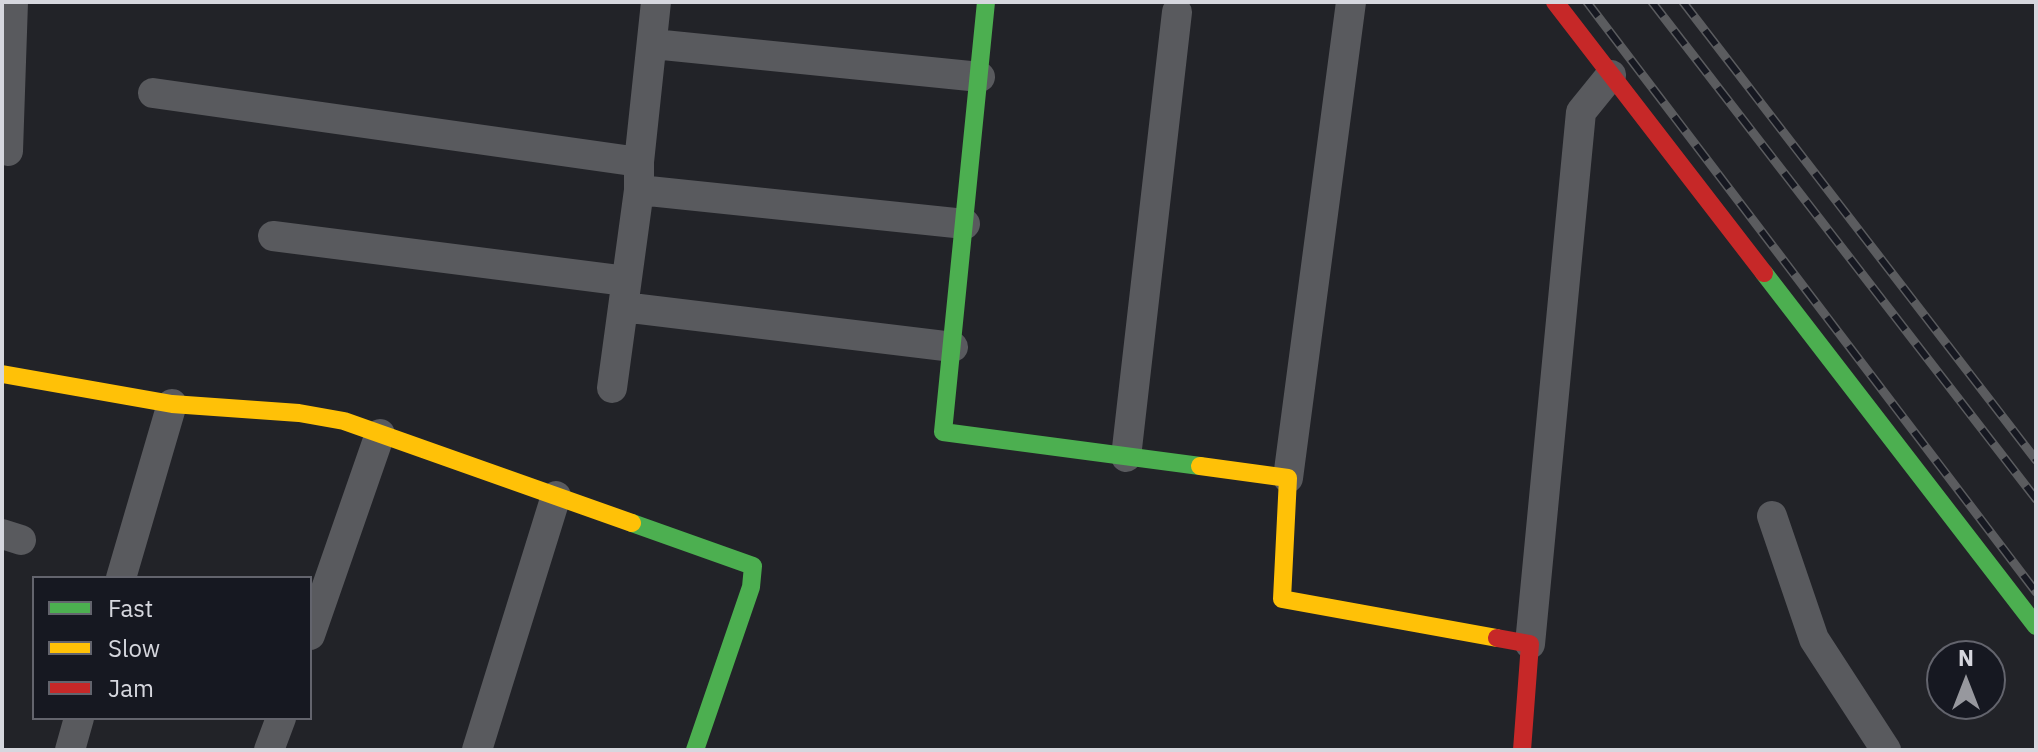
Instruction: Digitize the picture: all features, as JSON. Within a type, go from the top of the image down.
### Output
[{"type":"street","points":[[8,151],[13,2]]},
{"type":"street","points":[[612,388],[639,176],[656,2]]},
{"type":"street","points":[[986,2],[943,432],[1288,478]]},
{"type":"street","points":[[1351,2],[1288,478],[1282,599],[1530,644]]},
{"type":"street","points":[[1555,2],[2036,626]]},
{"type":"street","points":[[1126,457],[1177,12]]},
{"type":"street","points":[[653,44],[980,77]]},
{"type":"street","points":[[1522,750],[1559,307],[1581,112],[1611,75]]},
{"type":"street","points":[[153,93],[639,176],[965,224]]},
{"type":"street","points":[[273,236],[953,347]]},
{"type":"street","points":[[2,374],[172,404],[320,416],[380,434],[753,566],[751,587],[695,750]]},
{"type":"street","points":[[122,576],[172,404]]},
{"type":"street","points":[[312,629],[380,434]]},
{"type":"street","points":[[477,750],[556,496]]},
{"type":"street","points":[[1772,516],[1814,639],[1886,750]]},
{"type":"street","points":[[70,750],[78,720]]},
{"type":"street","points":[[269,750],[280,720]]},
{"type":"railway","points":[[1587,2],[2036,592]]},
{"type":"railway","points":[[1652,2],[2036,499]]},
{"type":"railway","points":[[1683,2],[2036,460]]},
{"type":"traffic: fast","points":[[986,2],[943,432],[1200,466]]},
{"type":"traffic: fast","points":[[1764,273],[2036,626]]},
{"type":"traffic: fast","points":[[632,523],[753,566],[751,587],[695,750]]},
{"type":"traffic: slow","points":[[2,374],[172,404],[299,413],[344,421],[632,523]]},
{"type":"traffic: slow","points":[[1200,466],[1288,478],[1282,599],[1497,638]]},
{"type":"traffic: jam","points":[[1555,2],[1764,273]]},
{"type":"traffic: jam","points":[[1497,638],[1530,644],[1522,750]]}]
